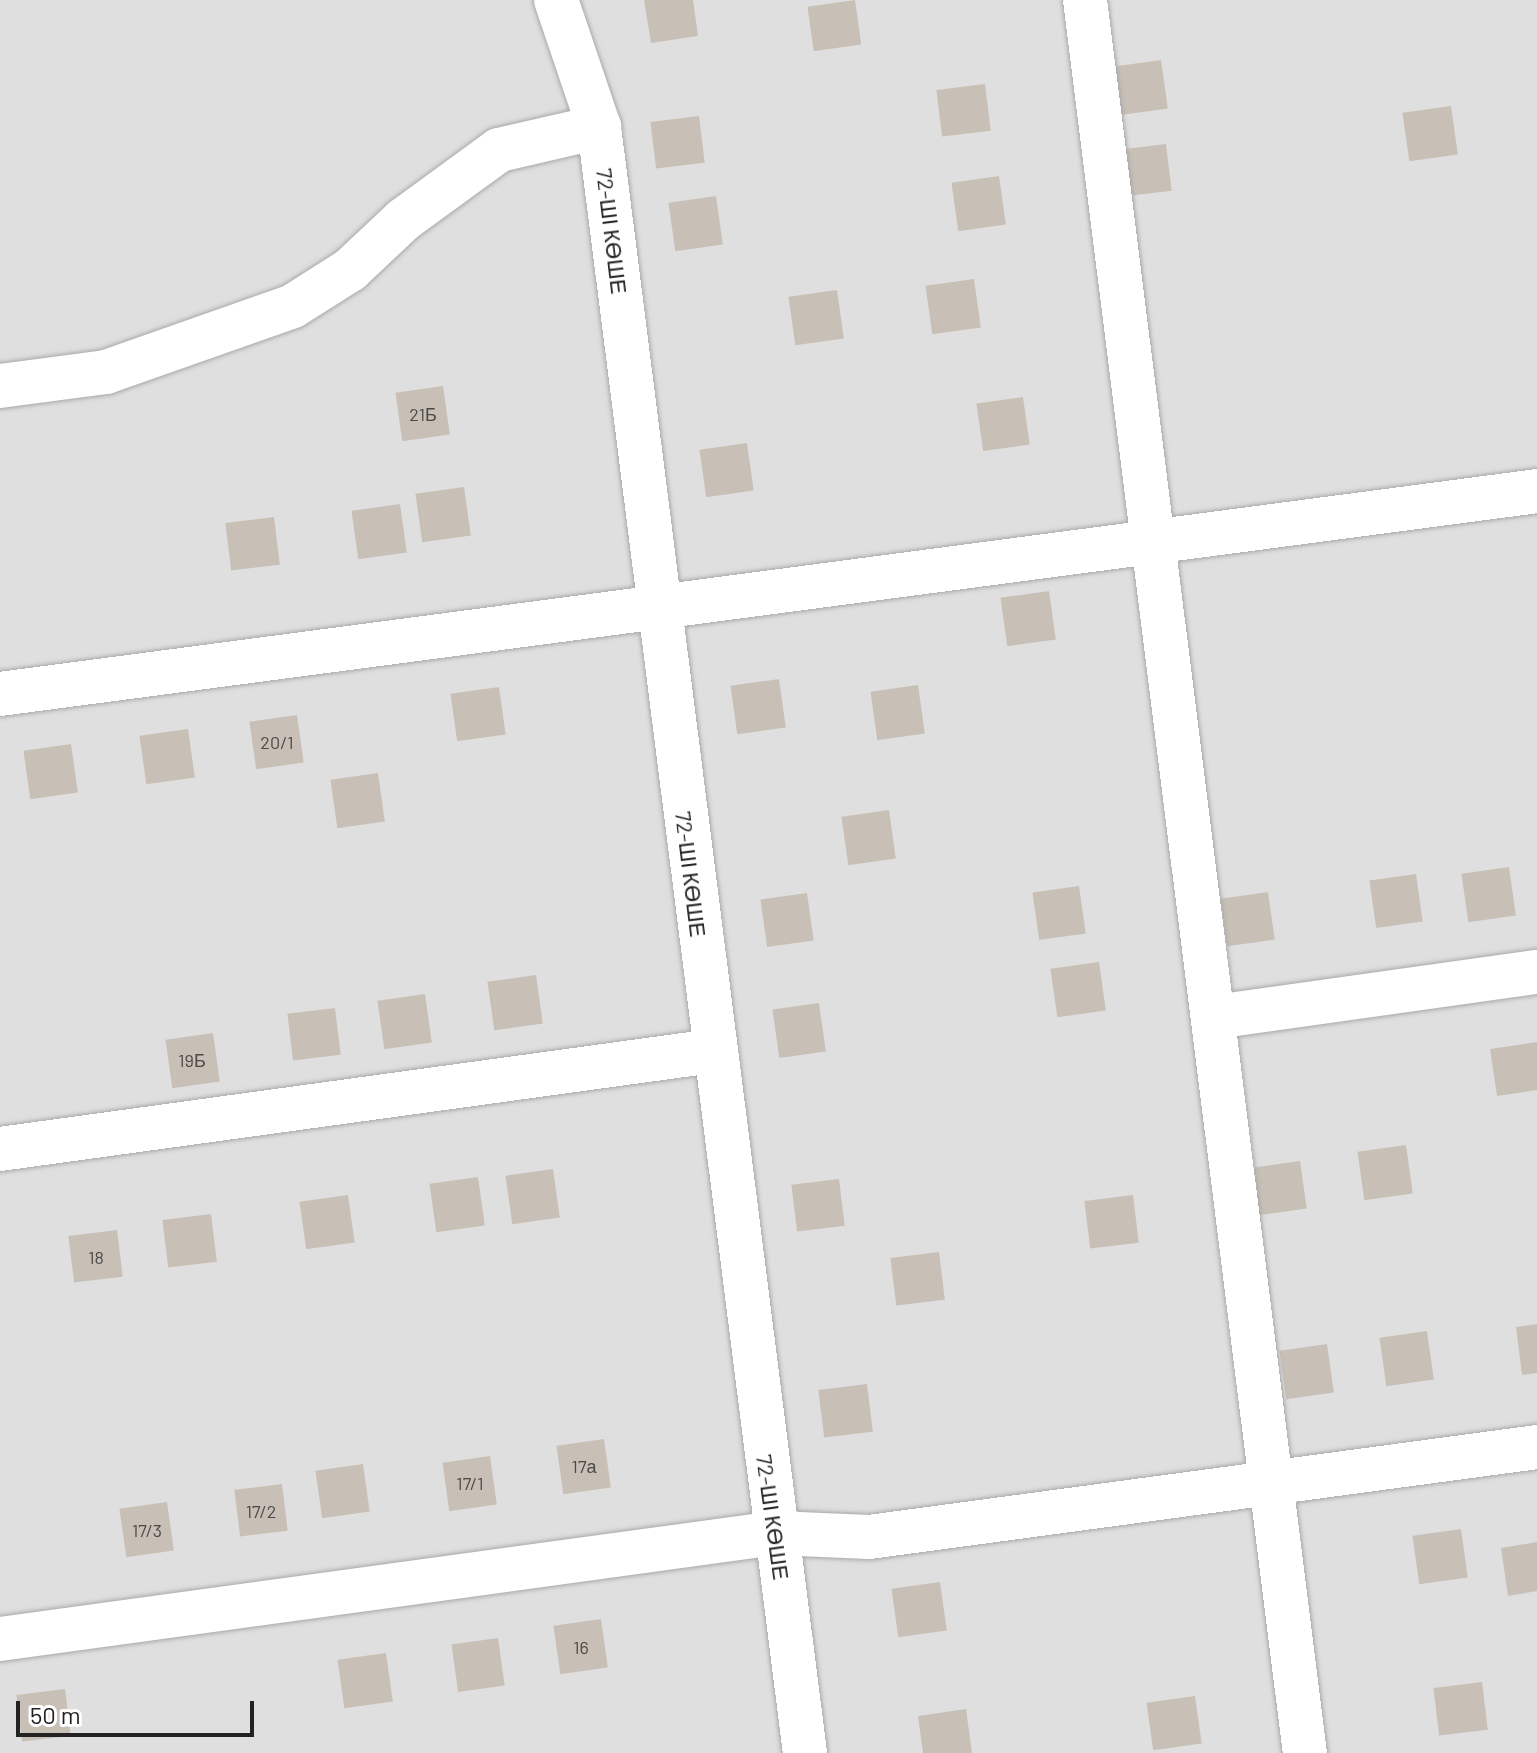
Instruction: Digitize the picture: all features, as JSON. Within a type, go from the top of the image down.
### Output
[{"type":"street","name":"72-ШІ КӨШЕ","points":[[556,0],[599,127],[713,1051],[805,1753]]},
{"type":"street","points":[[1085,0],[1215,1017],[1269,1488],[1305,1753]]},
{"type":"street","points":[[0,386],[106,372],[278,312],[350,270],[403,220],[499,150],[599,127]]},
{"type":"street","points":[[0,694],[658,604],[1537,491]]},
{"type":"street","points":[[1215,1017],[1537,972]]},
{"type":"street","points":[[0,1149],[713,1051]]},
{"type":"street","points":[[0,1639],[776,1533],[869,1537],[1269,1488],[1537,1447]]},
{"type":"shaded area","points":[[0,0],[1537,0],[1537,1753],[0,1753]]},
{"type":"building","points":[[644,0],[693,0],[698,36],[651,43]]},
{"type":"building","points":[[855,0],[861,45],[814,51],[807,7]]},
{"type":"building","points":[[1161,60],[1168,109],[1119,115],[1112,67]]},
{"type":"building","points":[[985,84],[991,131],[942,137],[936,90]]},
{"type":"building","points":[[1451,106],[1458,155],[1409,161],[1402,113]]},
{"type":"building","points":[[699,116],[705,163],[656,169],[650,122]]},
{"type":"building","points":[[1166,144],[1172,191],[1123,197],[1117,150]]},
{"type":"building","points":[[999,176],[1006,225],[958,231],[951,183]]},
{"type":"building","points":[[716,196],[723,245],[675,251],[668,203]]},
{"type":"building","points":[[974,279],[981,328],[932,334],[925,286]]},
{"type":"building","points":[[837,290],[844,339],[795,345],[788,297]]},
{"type":"building","points":[[443,386],[450,435],[402,441],[395,393]]},
{"type":"building","points":[[1023,397],[1030,445],[983,451],[976,404]]},
{"type":"building","points":[[747,443],[754,491],[706,497],[699,450]]},
{"type":"building","points":[[464,487],[471,536],[422,542],[415,494]]},
{"type":"building","points":[[400,504],[407,553],[358,559],[351,511]]},
{"type":"building","points":[[274,517],[280,565],[231,571],[225,523]]},
{"type":"building","points":[[1049,591],[1056,640],[1007,646],[1000,598]]},
{"type":"building","points":[[779,679],[786,728],[737,734],[730,686]]},
{"type":"building","points":[[918,685],[925,734],[877,740],[870,692]]},
{"type":"building","points":[[499,687],[506,735],[457,741],[450,694]]},
{"type":"building","points":[[297,715],[304,763],[256,769],[249,722]]},
{"type":"building","points":[[188,729],[195,778],[146,784],[139,736]]},
{"type":"building","points":[[71,744],[78,793],[30,799],[23,751]]},
{"type":"building","points":[[378,773],[385,822],[337,828],[330,780]]},
{"type":"building","points":[[889,810],[896,859],[848,865],[841,817]]},
{"type":"building","points":[[1509,867],[1516,916],[1468,922],[1461,874]]},
{"type":"building","points":[[1416,874],[1423,922],[1376,928],[1369,881]]},
{"type":"building","points":[[1079,886],[1086,934],[1039,940],[1032,893]]},
{"type":"building","points":[[1268,892],[1275,940],[1227,946],[1220,899]]},
{"type":"building","points":[[807,893],[814,941],[767,947],[760,900]]},
{"type":"building","points":[[1099,962],[1106,1011],[1057,1017],[1050,969]]},
{"type":"building","points":[[536,975],[543,1024],[494,1030],[487,982]]},
{"type":"building","points":[[425,994],[432,1043],[384,1049],[377,1001]]},
{"type":"building","points":[[819,1003],[826,1052],[779,1058],[772,1010]]},
{"type":"building","points":[[335,1008],[341,1055],[293,1060],[287,1014]]},
{"type":"building","points":[[213,1033],[220,1082],[172,1088],[165,1040]]},
{"type":"building","points":[[1537,1042],[1537,1090],[1497,1096],[1490,1049]]},
{"type":"building","points":[[1406,1145],[1413,1194],[1364,1200],[1357,1152]]},
{"type":"building","points":[[1300,1161],[1307,1209],[1258,1215],[1251,1168]]},
{"type":"building","points":[[553,1169],[560,1218],[512,1224],[505,1176]]},
{"type":"building","points":[[478,1177],[485,1226],[436,1232],[429,1184]]},
{"type":"building","points":[[839,1179],[845,1226],[797,1231],[791,1185]]},
{"type":"building","points":[[348,1195],[355,1243],[306,1249],[299,1202]]},
{"type":"building","points":[[1133,1195],[1139,1243],[1090,1249],[1084,1201]]},
{"type":"building","points":[[211,1214],[217,1262],[168,1268],[162,1220]]},
{"type":"building","points":[[117,1230],[123,1277],[74,1283],[68,1236]]},
{"type":"building","points":[[939,1252],[945,1300],[896,1306],[890,1258]]},
{"type":"building","points":[[1537,1324],[1537,1373],[1522,1375],[1516,1327]]},
{"type":"building","points":[[1427,1331],[1434,1380],[1386,1386],[1379,1338]]},
{"type":"building","points":[[1327,1344],[1334,1393],[1286,1399],[1279,1351]]},
{"type":"building","points":[[867,1384],[873,1432],[824,1438],[818,1390]]},
{"type":"building","points":[[604,1439],[611,1488],[563,1494],[556,1446]]},
{"type":"building","points":[[490,1456],[497,1505],[449,1511],[442,1463]]},
{"type":"building","points":[[363,1464],[370,1512],[322,1518],[315,1471]]},
{"type":"building","points":[[282,1484],[288,1531],[240,1536],[234,1490]]},
{"type":"building","points":[[167,1502],[174,1551],[126,1557],[119,1509]]},
{"type":"building","points":[[1461,1529],[1468,1578],[1419,1584],[1412,1536]]},
{"type":"building","points":[[1537,1542],[1537,1591],[1508,1596],[1501,1548]]},
{"type":"building","points":[[940,1582],[947,1631],[898,1637],[891,1589]]},
{"type":"building","points":[[601,1619],[608,1668],[560,1674],[553,1626]]},
{"type":"building","points":[[498,1638],[505,1686],[458,1692],[451,1645]]},
{"type":"building","points":[[386,1653],[393,1702],[344,1708],[337,1660]]},
{"type":"building","points":[[1482,1682],[1488,1730],[1439,1736],[1433,1688]]},
{"type":"building","points":[[65,1689],[71,1736],[22,1742],[16,1695]]},
{"type":"building","points":[[1195,1696],[1202,1744],[1153,1750],[1146,1703]]},
{"type":"building","points":[[966,1709],[972,1753],[923,1753],[918,1716]]}]
